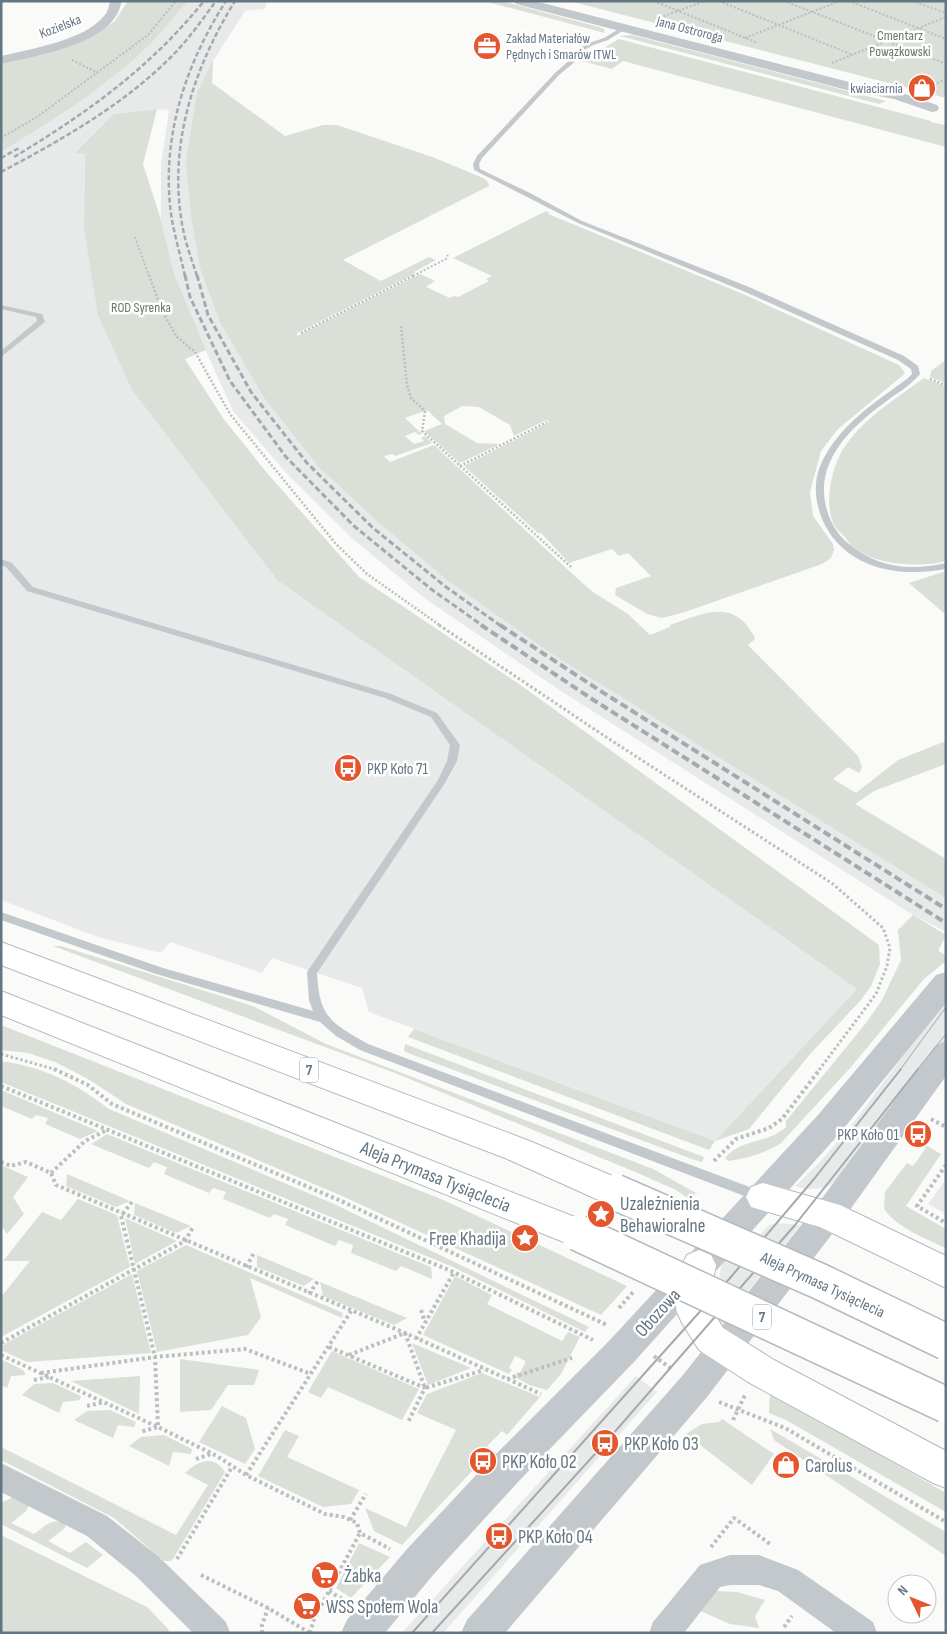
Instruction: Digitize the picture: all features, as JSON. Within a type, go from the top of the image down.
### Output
[{"type":"main road","name":"Aleja Prymasa Tysiąclecia","points":[[1,953],[516,1149],[819,1281],[946,1342]]},
{"type":"main road","name":"Aleja Prymasa Tysiąclecia","points":[[1,1002],[578,1233],[946,1405]]},
{"type":"main road","points":[[763,1196],[828,1215],[946,1273]]},
{"type":"main road","points":[[700,1265],[692,1300],[694,1312],[712,1338],[724,1349],[760,1371],[946,1471]]},
{"type":"street","name":"Kozielska","points":[[1,60],[75,39],[106,21],[114,10],[116,1]]},
{"type":"street","name":"Jana Ostroroga","points":[[520,1],[852,87],[892,100],[946,112]]},
{"type":"street","name":"Obozowa","points":[[356,1619],[414,1569],[505,1470],[614,1324],[700,1265],[829,1124],[946,982]]},
{"type":"street","points":[[480,1633],[695,1386],[828,1215],[946,1053]]},
{"type":"street","points":[[1,1477],[97,1526],[147,1566],[215,1633]]},
{"type":"street","points":[[664,1633],[711,1575],[730,1570],[759,1570],[787,1580],[862,1633]]},
{"type":"lane","points":[[624,28],[606,39],[590,44],[578,51],[575,58],[557,74],[479,158],[476,164],[477,170],[526,193],[580,222],[746,289],[901,358],[915,368],[916,374],[910,381],[861,417],[840,438],[826,464],[822,476],[819,488],[820,502],[831,532],[844,548],[855,555],[881,565],[909,570],[923,570],[946,566]]},
{"type":"lane","points":[[1,307],[39,316],[41,322],[1,355]]},
{"type":"lane","points":[[1,562],[9,565],[30,589],[388,696],[434,715],[455,745],[452,761],[442,781],[312,972],[314,1002],[322,1018],[341,1035],[364,1047],[703,1176],[763,1196]]},
{"type":"lane","points":[[1,916],[74,944],[266,1004],[322,1018]]},
{"type":"path","points":[[1,138],[37,117],[148,35],[176,1]]},
{"type":"path","points":[[654,1],[760,44]]},
{"type":"path","points":[[656,19],[705,1]]},
{"type":"path","points":[[719,1],[853,54]]},
{"type":"path","points":[[784,1],[946,64]]},
{"type":"path","points":[[744,38],[840,1]]},
{"type":"path","points":[[849,1],[946,39]]},
{"type":"path","points":[[912,1],[946,13]]},
{"type":"path","points":[[842,66],[832,63],[946,17]]},
{"type":"path","points":[[920,91],[946,79]]},
{"type":"path","points":[[135,237],[162,311],[177,337],[195,352],[230,414],[336,544],[367,574],[414,608],[611,740],[833,884],[883,928],[890,948],[887,966],[876,994],[782,1119],[774,1127],[763,1132],[744,1135],[730,1145],[717,1157],[703,1176]]},
{"type":"path","points":[[301,333],[446,259],[448,256]]},
{"type":"path","points":[[401,326],[407,385],[411,398],[425,411],[422,431],[566,564],[571,566]]},
{"type":"path","points":[[460,466],[546,422]]},
{"type":"path","points":[[1,1054],[50,1067],[88,1085],[112,1104],[339,1200],[614,1324],[695,1386],[718,1401],[784,1428],[946,1522]]},
{"type":"path","points":[[1,1086],[454,1272],[594,1340],[598,1335]]},
{"type":"path","points":[[929,1119],[946,1127]]},
{"type":"path","points":[[51,1173],[85,1141],[107,1130]]},
{"type":"path","points":[[1,1162],[11,1166],[26,1162],[51,1173]]},
{"type":"path","points":[[946,1165],[917,1206],[946,1222]]},
{"type":"path","points":[[51,1173],[54,1187],[123,1213],[548,1397]]},
{"type":"path","points":[[132,1202],[121,1216],[155,1357],[158,1426]]},
{"type":"path","points":[[1,1343],[185,1241],[193,1227]]},
{"type":"path","points":[[246,1267],[254,1253]]},
{"type":"path","points":[[416,1339],[454,1272]]},
{"type":"path","points":[[310,1294],[318,1281]]},
{"type":"path","points":[[614,1324],[635,1289]]},
{"type":"path","points":[[421,1310],[425,1322]]},
{"type":"path","points":[[246,1475],[351,1311]]},
{"type":"path","points":[[348,1355],[405,1334]]},
{"type":"path","points":[[405,1334],[425,1388],[408,1422]]},
{"type":"path","points":[[328,1346],[425,1388],[484,1370]]},
{"type":"path","points":[[40,1373],[155,1357],[245,1349],[311,1374]]},
{"type":"path","points":[[1,1354],[158,1426],[212,1454],[232,1468],[326,1514],[357,1523],[360,1533],[314,1619],[310,1633],[268,1608],[201,1575]]},
{"type":"path","points":[[506,1379],[575,1357]]},
{"type":"path","points":[[34,1380],[50,1377]]},
{"type":"path","points":[[733,1420],[749,1388]]},
{"type":"path","points":[[87,1406],[104,1402]]},
{"type":"path","points":[[140,1432],[158,1426]]},
{"type":"path","points":[[196,1459],[212,1454]]},
{"type":"path","points":[[163,1582],[232,1468]]},
{"type":"path","points":[[350,1520],[366,1494]]},
{"type":"path","points":[[360,1533],[392,1550]]},
{"type":"path","points":[[329,1591],[356,1619]]},
{"type":"path","points":[[262,1633],[262,1625],[268,1608]]},
{"type":"shaded area","points":[[188,1],[267,1],[265,9],[245,11],[213,61],[208,155],[346,464],[848,800],[946,859],[946,932],[913,915],[561,691],[427,600],[354,540],[288,475],[233,411],[196,329],[174,274],[161,220],[161,165],[169,110],[157,109],[114,114],[76,153],[85,154],[84,229],[132,390],[277,580],[857,989],[715,1141],[369,1012],[362,988],[272,958],[262,973],[170,942],[161,953],[98,937],[1,900],[1,152],[107,82],[149,44]]},
{"type":"shaded area","points":[[946,998],[946,1043],[838,1180],[825,1188],[806,1189],[795,1186],[820,1162],[854,1122]]},
{"type":"shaded area","points":[[946,1179],[946,1214],[928,1204]]},
{"type":"shaded area","points":[[777,1223],[800,1225],[721,1326],[714,1324],[715,1285],[720,1275],[722,1261],[738,1245],[738,1258],[769,1225]]},
{"type":"shaded area","points":[[636,1376],[657,1392],[443,1633],[402,1633]]},
{"type":"green space","points":[[128,1],[188,1],[160,34],[116,75],[60,115],[1,152],[1,64],[85,39],[114,22]]},
{"type":"green space","points":[[484,1],[501,1],[599,27],[604,29],[605,33]]},
{"type":"green space","name":"Cmentarz Powązkowski","points":[[569,1],[946,1],[946,98],[920,91]]},
{"type":"green space","points":[[631,35],[886,101],[879,104],[620,36]]},
{"type":"green space","points":[[619,39],[946,125],[946,147],[623,61],[612,69],[582,61]]},
{"type":"green space","points":[[213,61],[212,83],[285,136],[323,125],[337,125],[435,158],[483,178],[488,182],[489,186],[343,260],[381,281],[429,257],[436,260],[414,272],[416,273],[297,333],[297,336],[420,274],[435,281],[426,287],[450,298],[458,297],[489,281],[486,279],[492,276],[453,258],[546,211],[548,214],[743,294],[899,365],[905,373],[838,429],[821,451],[810,492],[813,516],[833,544],[834,550],[831,558],[822,564],[685,612],[662,618],[647,614],[615,595],[616,588],[651,576],[628,553],[619,556],[612,549],[569,563],[541,533],[538,533],[464,466],[550,422],[546,420],[514,436],[510,425],[479,407],[462,406],[444,416],[445,424],[477,443],[500,444],[460,463],[424,431],[442,424],[427,410],[405,418],[422,434],[419,435],[415,432],[405,436],[414,444],[424,441],[421,438],[425,436],[432,443],[395,456],[392,454],[384,456],[390,462],[434,445],[580,581],[593,592],[628,614],[650,635],[670,627],[670,625],[705,613],[727,612],[737,616],[746,624],[754,636],[755,639],[748,645],[858,756],[862,767],[859,773],[848,767],[833,779],[856,793],[898,760],[946,741],[946,764],[874,791],[855,804],[946,859],[946,898],[552,654],[446,579],[377,521],[318,466],[265,399],[220,322],[200,268],[191,216],[186,161],[197,93]]},
{"type":"green space","name":"ROD Syrenka","points":[[157,109],[143,164],[161,220],[174,274],[206,350],[185,359],[223,418],[267,473],[359,577],[522,686],[879,945],[880,964],[871,986],[861,1000],[811,1053],[749,1129],[715,1141],[857,989],[277,580],[132,390],[98,315],[84,229],[85,154],[75,153],[114,114]]},
{"type":"green space","points":[[946,360],[946,383],[930,377],[931,371]]},
{"type":"green space","points":[[924,378],[946,386],[946,561],[912,565],[900,564],[876,559],[852,546],[835,526],[831,517],[829,507],[830,487],[842,451],[859,429],[879,411]]},
{"type":"green space","points":[[946,571],[946,615],[909,583]]},
{"type":"green space","points":[[913,915],[946,935],[938,951],[946,955],[946,961],[924,979],[851,1067],[781,1143],[756,1155],[728,1161],[725,1158],[739,1147],[771,1136],[786,1127],[786,1121],[866,1023],[882,1000],[901,960],[898,930]]},
{"type":"green space","points":[[53,946],[61,946],[253,1006],[326,1044],[653,1169],[696,1193],[689,1199],[676,1190],[640,1174],[395,1073]]},
{"type":"green space","points":[[1,1025],[441,1199],[627,1286],[601,1315],[342,1196],[126,1104],[88,1079],[55,1062],[28,1053],[1,1050]]},
{"type":"green space","points":[[414,1029],[715,1141],[709,1150],[408,1037]]},
{"type":"green space","points":[[405,1044],[704,1157],[702,1162],[689,1158],[408,1053],[404,1051]]},
{"type":"green space","points":[[1,1061],[45,1072],[84,1091],[109,1109],[334,1204],[589,1327],[585,1332],[453,1267],[1,1082]]},
{"type":"green space","points":[[1,1090],[98,1131],[80,1139],[45,1124],[48,1118],[36,1115],[32,1119],[1,1106]]},
{"type":"green space","points":[[107,1134],[431,1267],[432,1279],[401,1266],[396,1271],[351,1253],[353,1245],[339,1240],[335,1246],[285,1225],[288,1219],[274,1214],[270,1218],[223,1199],[226,1192],[213,1188],[209,1193],[164,1174],[167,1167],[154,1162],[149,1168],[91,1144]]},
{"type":"green space","points":[[922,1143],[941,1154],[906,1206],[946,1229],[946,1248],[902,1226],[884,1208],[885,1192],[907,1163],[913,1166],[926,1148],[920,1145]]},
{"type":"green space","points":[[1,1165],[28,1177],[13,1197],[24,1214],[7,1234],[1,1225]]},
{"type":"green space","points":[[67,1174],[130,1201],[116,1207],[66,1186]]},
{"type":"green space","points":[[78,1199],[117,1215],[130,1267],[1,1337],[1,1297],[30,1261],[3,1261],[42,1212],[61,1220]]},
{"type":"green space","points":[[135,1203],[191,1226],[176,1233],[134,1215]]},
{"type":"green space","points":[[125,1218],[177,1241],[135,1264]]},
{"type":"green space","points":[[186,1245],[343,1313],[342,1318],[250,1278],[261,1317],[248,1335],[157,1352],[137,1271]]},
{"type":"green space","points":[[257,1255],[314,1279],[304,1286],[257,1267]]},
{"type":"green space","points":[[132,1274],[151,1353],[27,1362],[1,1350],[1,1346]]},
{"type":"green space","points":[[455,1276],[492,1295],[487,1304],[562,1341],[568,1332],[580,1337],[561,1374],[547,1390],[529,1385],[515,1377],[517,1372],[520,1373],[526,1361],[515,1356],[509,1368],[512,1370],[509,1374],[423,1335]]},
{"type":"green space","points":[[320,1282],[407,1318],[394,1325],[323,1296]]},
{"type":"green space","points":[[412,1343],[471,1368],[428,1385]]},
{"type":"green space","points":[[332,1351],[419,1389],[402,1420],[328,1387],[321,1398],[308,1392]]},
{"type":"green space","points":[[1,1359],[23,1370],[26,1375],[11,1376],[7,1388],[1,1385]]},
{"type":"green space","points":[[180,1359],[259,1370],[254,1385],[228,1385],[211,1410],[180,1412]]},
{"type":"green space","points":[[482,1373],[540,1397],[507,1435],[502,1431],[487,1446],[492,1450],[402,1545],[374,1531],[365,1508],[406,1527],[456,1430],[417,1413],[427,1394]]},
{"type":"green space","points":[[140,1376],[139,1414],[71,1381]]},
{"type":"green space","points":[[53,1383],[81,1396],[80,1400],[63,1402],[59,1413],[22,1395],[34,1384]]},
{"type":"green space","points":[[770,1392],[946,1493],[946,1512],[786,1420],[769,1413]]},
{"type":"green space","points":[[222,1406],[246,1418],[255,1449],[245,1464],[199,1442]]},
{"type":"green space","points":[[110,1410],[136,1422],[134,1427],[118,1425],[113,1438],[74,1420],[87,1411]]},
{"type":"green space","points":[[722,1419],[774,1454],[752,1485],[686,1434],[702,1424],[719,1422]]},
{"type":"green space","points":[[770,1429],[946,1532],[946,1556],[774,1440]]},
{"type":"green space","points":[[285,1430],[299,1436],[287,1457],[359,1490],[351,1504],[323,1507],[258,1476]]},
{"type":"green space","points":[[164,1435],[192,1449],[191,1454],[173,1452],[169,1466],[129,1446],[141,1437]]},
{"type":"green space","points":[[1,1447],[176,1535],[208,1485],[185,1473],[195,1465],[205,1461],[216,1463],[225,1472],[173,1559],[171,1561],[164,1561],[114,1518],[1,1460]]},
{"type":"green space","points":[[13,1497],[29,1505],[26,1511],[11,1523],[34,1534],[49,1523],[61,1522],[66,1524],[65,1528],[48,1541],[70,1553],[86,1542],[103,1555],[87,1568],[1,1524],[1,1503]]},
{"type":"green space","points":[[1,1535],[147,1607],[169,1630],[168,1633],[1,1633]]},
{"type":"green space","points":[[359,1543],[390,1557],[351,1598],[336,1588]]},
{"type":"green space","points":[[715,1591],[737,1592],[765,1600],[755,1616],[759,1628],[730,1624],[696,1609]]},
{"type":"tram line","points":[[900,1070],[946,1007]]},
{"type":"tram line","points":[[917,1070],[946,1034]]},
{"type":"tram line","points":[[412,1633],[730,1278],[814,1179],[901,1069]]},
{"type":"tram line","points":[[432,1633],[605,1443],[795,1225],[918,1069]]},
{"type":"railway","points":[[14,157],[67,123],[116,88],[162,47],[204,1]]},
{"type":"railway","points":[[1,172],[90,121],[132,91],[152,75],[177,50],[195,30],[216,1]]},
{"type":"railway","points":[[185,276],[171,214],[170,150],[174,124],[189,73],[212,24],[226,1]]},
{"type":"railway","points":[[197,276],[184,235],[179,199],[178,169],[181,139],[187,110],[196,82],[207,54],[235,1]]},
{"type":"railway","points":[[1,158],[19,148]]},
{"type":"railway","points":[[185,275],[190,297],[230,381],[286,457],[354,526],[431,589],[483,626]]},
{"type":"railway","points":[[197,275],[208,315],[251,392],[307,463],[373,528],[446,587],[501,626]]},
{"type":"railway","points":[[481,625],[592,699],[946,923]]},
{"type":"railway","points":[[500,625],[599,690],[946,909]]},
{"type":"place","name":"Zakład Materiałów Pędnych i Smarów ITWL","points":[[487,46]]},
{"type":"place","name":"kwiaciarnia","points":[[922,88]]},
{"type":"place","name":"PKP Koło 71","points":[[348,768]]},
{"type":"place","name":"PKP Koło 01","points":[[918,1134]]},
{"type":"place","name":"Uzależnienia Behawioralne","points":[[601,1214]]},
{"type":"place","name":"Free Khadija","points":[[525,1238]]},
{"type":"place","name":"PKP Koło 03","points":[[605,1443]]},
{"type":"place","name":"PKP Koło 02","points":[[483,1461]]},
{"type":"place","name":"Carolus","points":[[786,1465]]},
{"type":"place","name":"PKP Koło 04","points":[[499,1536]]},
{"type":"place","name":"Żabka","points":[[325,1575]]},
{"type":"place","name":"WSS Społem Wola","points":[[307,1606]]}]
